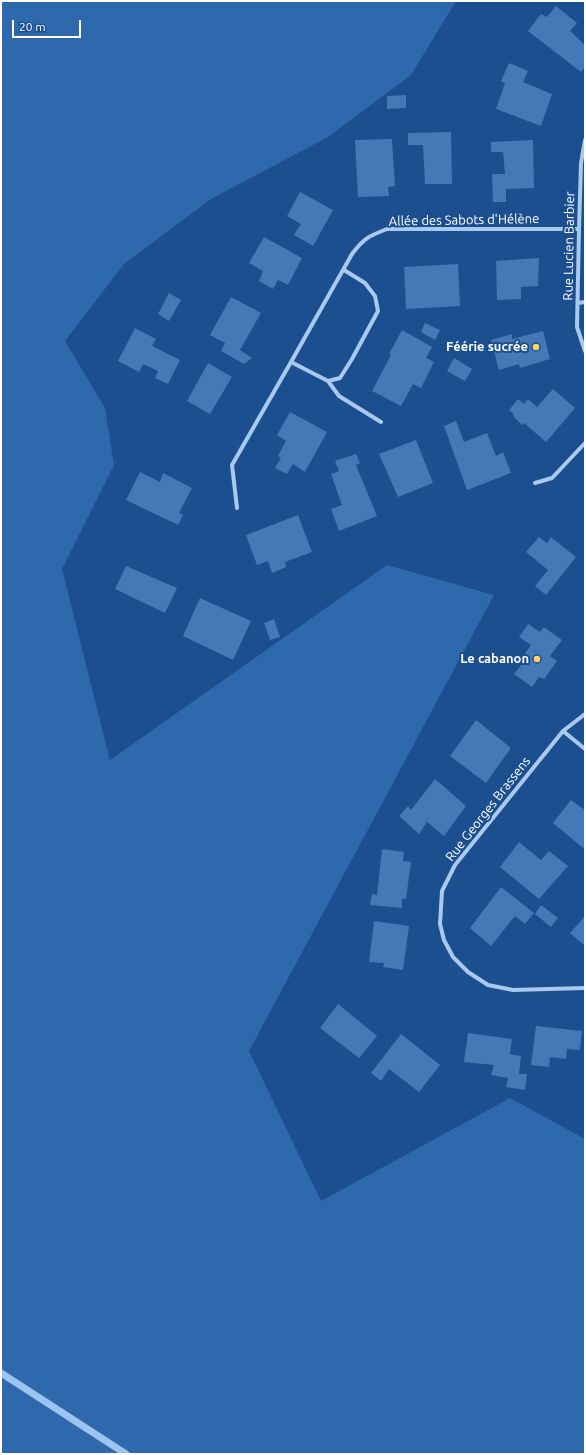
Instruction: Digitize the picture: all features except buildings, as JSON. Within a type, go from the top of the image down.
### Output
[{"type":"street","name":"Rue Lucien Barbier","points":[[585,140],[581,163],[578,303],[578,327],[585,351]]},
{"type":"street","name":"Allée des Sabots d'Hélène","points":[[237,508],[232,465],[362,241],[372,234],[387,230],[579,229]]},
{"type":"street","points":[[328,381],[340,378],[378,311],[375,296],[365,283],[344,270]]},
{"type":"street","points":[[578,303],[585,302]]},
{"type":"street","points":[[291,362],[328,381],[339,396],[381,422]]},
{"type":"street","points":[[535,483],[552,478],[585,443]]},
{"type":"street","name":"Rue Georges Brassens","points":[[585,714],[563,731],[455,865],[442,891],[440,924],[444,940],[453,957],[468,972],[488,985],[513,990],[585,988]]},
{"type":"street","points":[[563,731],[585,749]]},
{"type":"shaded area","points":[[1,1],[456,1],[411,75],[328,137],[211,199],[124,264],[65,341],[105,408],[114,465],[62,569],[110,760],[387,565],[494,595],[249,1051],[321,1201],[510,1098],[585,1139],[585,1454],[1,1454]]},
{"type":"waterway","points":[[1,1373],[126,1454]]},
{"type":"place","name":"Féérie sucrée","points":[[536,347]]},
{"type":"place","name":"Le cabanon","points":[[537,659]]}]
